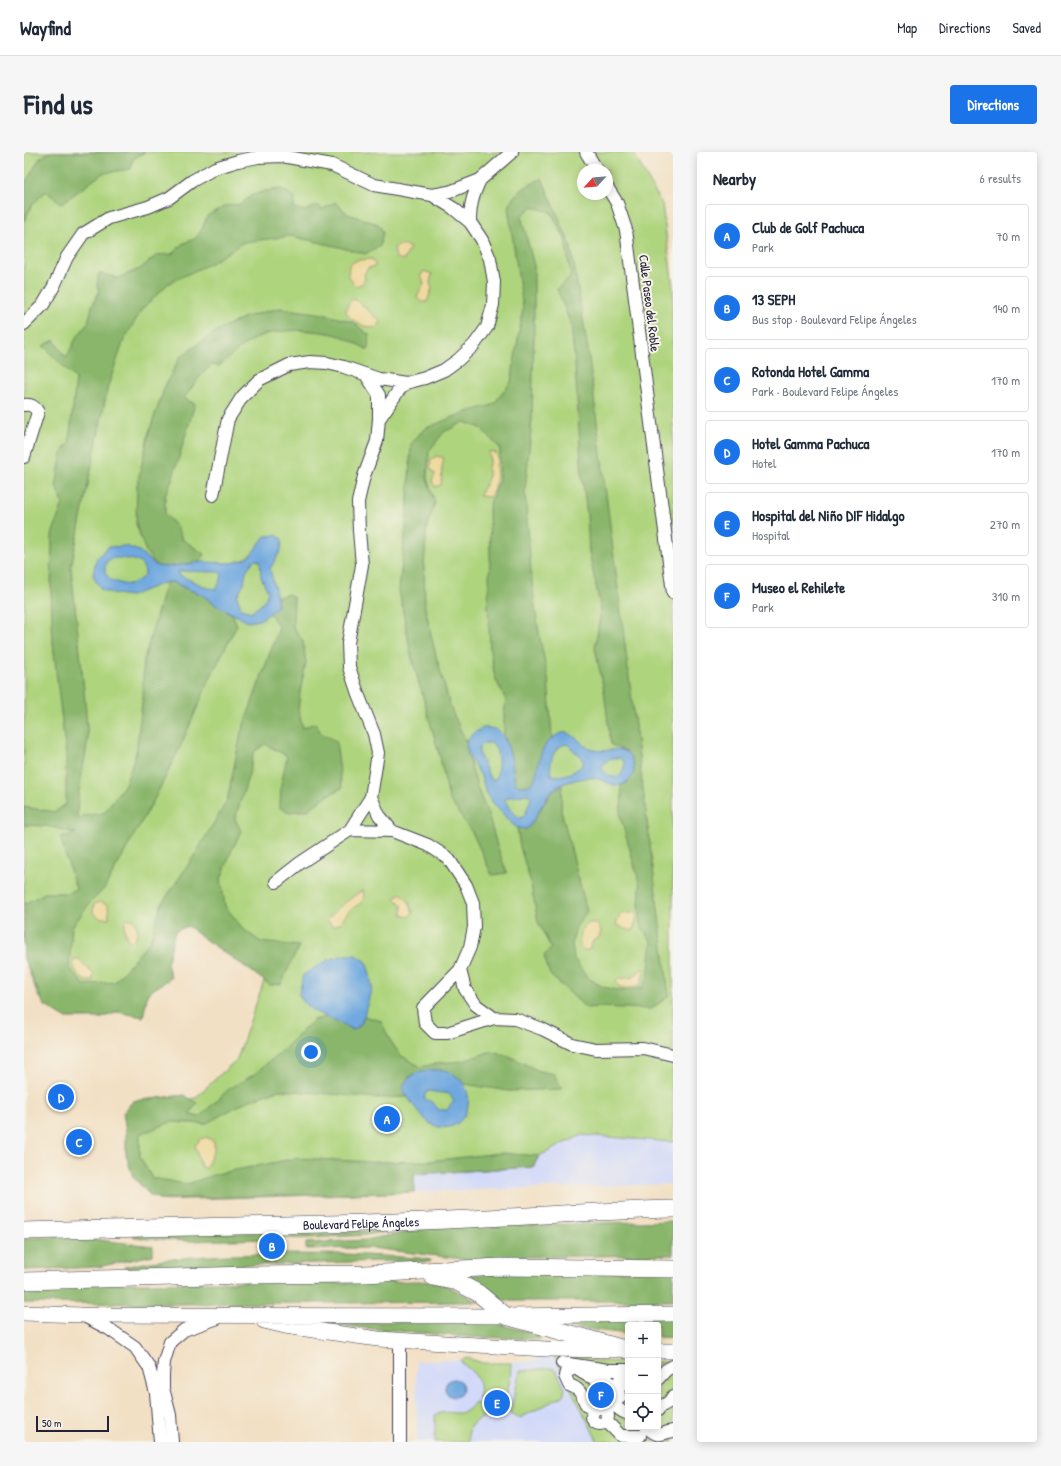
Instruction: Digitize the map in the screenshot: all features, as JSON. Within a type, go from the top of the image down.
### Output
[{"type":"highway","name":"Boulevard Felipe Ángeles","points":[[24,1231],[425,1221],[559,1215],[606,1211],[673,1209]]},
{"type":"highway","points":[[24,1281],[249,1275],[365,1274],[500,1267],[673,1269]]},
{"type":"highway","points":[[365,1274],[382,1277],[436,1277],[457,1282],[478,1293],[506,1316],[625,1349]]},
{"type":"main road","points":[[24,1313],[81,1315],[506,1316],[673,1314]]},
{"type":"main road","points":[[244,1315],[285,1326],[378,1339],[546,1349],[625,1350]]},
{"type":"main road","points":[[661,1351],[673,1351]]},
{"type":"street","points":[[24,324],[43,305],[54,286],[67,256],[83,234],[109,218],[148,207],[169,198],[192,181],[221,166],[258,157],[290,157],[332,165],[374,185],[432,195],[449,192],[480,180],[512,152]]},
{"type":"street","points":[[586,152],[593,164]]},
{"type":"street","points":[[470,222],[470,208],[473,195],[480,180]]},
{"type":"street","points":[[213,495],[228,419],[242,397],[259,380],[289,365],[310,362],[327,363],[366,375],[394,382],[406,383],[425,378],[444,370],[458,360],[474,345],[487,327],[492,305],[494,282],[487,253],[482,240],[470,222],[453,208],[432,195]]},
{"type":"street","name":"Calle Paseo del Roble","points":[[613,197],[617,203],[626,230],[673,593]]},
{"type":"street","points":[[276,882],[300,863],[350,830],[371,797],[378,753],[374,734],[349,667],[348,643],[362,565],[358,502],[364,476],[377,440],[379,419],[379,395],[366,375]]},
{"type":"street","points":[[379,419],[406,383]]},
{"type":"street","points":[[24,405],[29,404],[34,406],[38,412],[24,456]]},
{"type":"street","points":[[371,797],[379,815],[392,831]]},
{"type":"street","points":[[350,830],[392,831],[428,844],[448,858],[466,885],[473,903],[474,928],[470,947],[460,970],[423,1008],[425,1023],[435,1033],[447,1033],[494,1018],[515,1019],[542,1029],[572,1044],[596,1049],[643,1048],[673,1055]]},
{"type":"street","points":[[460,970],[465,989],[476,1005],[494,1018]]},
{"type":"street","points":[[81,1315],[109,1329],[135,1347],[150,1367],[156,1393],[160,1442]]},
{"type":"street","points":[[172,1442],[170,1415],[163,1388],[164,1362],[170,1342],[184,1330],[226,1315]]},
{"type":"street","points":[[400,1340],[400,1442]]},
{"type":"street","points":[[562,1363],[608,1370],[625,1370]]},
{"type":"street","points":[[661,1376],[666,1370],[673,1366]]},
{"type":"street","points":[[625,1413],[621,1412],[612,1398],[613,1386],[610,1382],[604,1379],[598,1380],[589,1377],[576,1368],[566,1372],[565,1376],[568,1385],[576,1387],[580,1391],[586,1405],[589,1408],[594,1409],[592,1414],[594,1421],[599,1424],[606,1421],[620,1436],[642,1433],[660,1435],[673,1431]]},
{"type":"street","points":[[625,1378],[622,1376],[620,1381],[621,1386],[618,1390],[625,1406]]},
{"type":"street","points":[[661,1406],[669,1402],[673,1396]]},
{"type":"street","points":[[667,1442],[671,1437],[673,1437]]},
{"type":"shaded area","points":[[582,1135],[673,1142],[673,1184],[415,1192],[414,1174],[533,1167],[539,1156]]},
{"type":"shaded area","points":[[548,1356],[554,1356],[598,1442],[417,1442],[416,1361],[461,1360],[467,1358],[483,1363],[529,1362]]},
{"type":"green space","points":[[24,152],[633,152],[662,204],[673,287],[673,1142],[582,1135],[539,1156],[533,1167],[414,1174],[415,1192],[159,1200],[135,1175],[140,1111],[195,1098],[237,1059],[265,978],[185,922],[173,928],[159,981],[61,1001],[39,998],[24,958]]},
{"type":"green space","points":[[51,152],[145,152],[133,159],[131,169],[103,173],[61,204],[46,191],[32,205],[24,221],[24,185],[40,158]]},
{"type":"green space","points":[[542,178],[571,247],[588,350],[669,996],[651,1009],[586,1008],[550,975],[544,956],[551,948],[538,922],[530,880],[520,847],[517,828],[527,829],[550,794],[562,784],[561,810],[587,911],[576,927],[572,942],[574,959],[588,978],[603,987],[623,991],[642,988],[648,977],[652,942],[641,926],[639,905],[640,885],[620,815],[622,797],[621,786],[628,782],[627,751],[611,745],[604,691],[595,648],[601,610],[589,552],[571,325],[557,289],[571,277],[565,239],[551,212],[532,207],[521,216],[534,266],[532,420],[525,491],[532,584],[539,634],[548,677],[552,738],[542,753],[534,782],[527,786],[518,786],[515,783],[509,750],[504,735],[506,700],[495,678],[490,650],[488,605],[490,558],[489,506],[499,481],[500,448],[481,428],[464,422],[444,432],[429,451],[427,478],[435,503],[427,526],[424,566],[425,607],[435,652],[451,709],[466,742],[477,787],[489,817],[497,846],[507,873],[492,875],[473,834],[449,799],[440,757],[411,655],[399,590],[407,516],[411,444],[424,429],[463,413],[493,405],[511,382],[523,308],[508,207],[518,193]]},
{"type":"green space","points":[[281,189],[295,197],[294,208],[305,211],[318,205],[322,210],[335,202],[348,214],[378,224],[383,232],[380,246],[365,254],[291,236],[244,242],[211,263],[169,283],[142,309],[124,340],[108,386],[71,568],[88,739],[78,797],[77,817],[104,813],[125,784],[136,753],[143,695],[143,663],[166,582],[173,582],[201,594],[232,614],[237,625],[209,680],[182,743],[156,796],[104,889],[89,904],[72,927],[69,967],[84,985],[115,982],[150,941],[161,905],[196,853],[227,801],[241,733],[279,628],[270,613],[277,606],[277,597],[289,594],[294,598],[293,627],[303,641],[306,663],[298,710],[303,728],[315,723],[321,733],[336,741],[342,788],[325,797],[308,810],[290,812],[280,808],[281,786],[287,756],[265,744],[254,752],[235,819],[241,831],[221,879],[225,906],[243,929],[261,942],[299,946],[281,984],[270,985],[188,926],[175,931],[167,964],[171,978],[148,993],[143,1017],[118,1012],[102,1018],[65,1018],[44,1005],[24,958],[24,904],[45,893],[66,893],[76,889],[60,837],[76,833],[46,826],[24,825],[24,807],[55,812],[66,804],[66,756],[53,644],[51,593],[52,535],[63,503],[56,487],[62,452],[69,443],[76,379],[43,346],[54,340],[66,358],[77,337],[88,323],[92,306],[99,292],[97,285],[99,273],[118,278],[140,269],[157,255],[172,254],[182,244],[196,238],[202,229],[207,216],[225,206],[241,204],[252,195],[265,191]]},
{"type":"green space","points":[[280,308],[323,314],[353,322],[369,335],[368,350],[346,338],[337,335],[301,330],[276,332],[265,334],[256,338],[219,366],[212,365],[201,375],[184,398],[195,404],[172,480],[165,496],[165,514],[177,527],[182,539],[204,554],[200,562],[166,567],[157,566],[146,552],[136,524],[137,485],[149,432],[165,386],[180,357],[217,331],[245,317]]},
{"type":"green space","points":[[364,1016],[381,1021],[390,1040],[400,1055],[421,1067],[437,1063],[463,1061],[492,1051],[509,1056],[539,1071],[554,1074],[562,1089],[509,1091],[464,1084],[446,1071],[409,1077],[402,1088],[407,1097],[381,1098],[279,1090],[245,1102],[205,1124],[172,1122],[140,1134],[140,1157],[152,1178],[187,1184],[216,1174],[297,1158],[372,1162],[429,1161],[500,1153],[539,1156],[533,1167],[414,1174],[415,1192],[162,1199],[150,1195],[133,1177],[126,1155],[126,1131],[123,1113],[133,1101],[184,1095],[197,1103],[189,1114],[199,1117],[229,1089],[253,1075],[283,1050],[313,1020],[327,1017],[354,1030],[361,1024]]},
{"type":"green space","points":[[673,1221],[673,1255],[507,1257],[470,1260],[371,1248],[306,1249],[306,1243],[365,1240],[429,1228]]},
{"type":"green space","points":[[395,1230],[365,1235],[309,1238],[189,1241],[134,1238],[133,1235]]},
{"type":"green space","points":[[71,1237],[153,1246],[153,1255],[98,1267],[24,1270],[24,1238]]},
{"type":"green space","points":[[346,1254],[419,1258],[430,1260],[430,1262],[384,1261],[125,1269],[124,1267],[179,1258],[207,1256]]},
{"type":"green space","points":[[673,1270],[673,1301],[509,1301],[491,1296],[450,1275]]},
{"type":"green space","points":[[285,1281],[343,1283],[434,1282],[447,1286],[479,1302],[163,1304],[24,1303],[24,1285]]},
{"type":"green space","points":[[673,1317],[673,1338],[661,1337],[661,1322],[625,1322],[625,1334],[553,1325],[553,1318]]},
{"type":"green space","points":[[294,1322],[490,1322],[541,1335],[540,1339],[471,1337]]},
{"type":"green space","points":[[554,1356],[577,1356],[599,1361],[625,1362],[625,1430],[661,1430],[661,1362],[673,1362],[673,1442],[639,1442],[620,1440],[598,1442]]},
{"type":"green space","points":[[467,1358],[483,1363],[511,1363],[510,1381],[502,1408],[478,1397],[478,1381],[474,1373],[462,1363],[461,1360]]},
{"type":"green space","points":[[551,1368],[556,1370],[565,1389],[563,1396],[520,1418],[510,1413],[520,1371]]},
{"type":"green space","points":[[475,1402],[500,1413],[498,1416],[491,1413],[489,1417],[475,1421],[470,1428],[468,1437],[469,1442],[435,1442],[435,1415],[446,1412],[461,1413],[470,1408]]},
{"type":"sand","points":[[402,244],[410,248],[404,260],[396,258],[394,248]]},
{"type":"sand","points":[[372,259],[376,266],[368,268],[364,274],[365,279],[362,284],[355,286],[348,276],[349,265],[357,260]]},
{"type":"sand","points":[[424,271],[432,274],[430,283],[432,288],[427,302],[422,302],[417,297],[424,284],[421,275]]},
{"type":"sand","points":[[353,299],[359,302],[381,322],[376,328],[359,324],[349,316],[346,312],[348,304]]},
{"type":"sand","points":[[489,451],[496,453],[498,459],[496,466],[497,476],[495,487],[490,497],[480,496],[488,478],[488,468],[490,462]]},
{"type":"sand","points":[[436,456],[444,458],[441,485],[435,487],[432,481],[435,474],[430,468],[431,460]]},
{"type":"sand","points":[[363,890],[364,896],[361,903],[349,911],[339,924],[332,926],[327,920],[353,896]]},
{"type":"sand","points":[[401,893],[409,902],[413,913],[408,917],[402,915],[402,905],[395,898]]},
{"type":"sand","points":[[100,902],[108,905],[109,918],[100,918],[93,913],[94,904]]},
{"type":"sand","points":[[638,913],[633,931],[624,929],[616,924],[620,914]]},
{"type":"sand","points":[[126,918],[134,920],[138,931],[134,940],[129,941],[126,936]]},
{"type":"sand","points":[[589,923],[597,923],[601,931],[599,938],[593,941],[589,950],[584,950],[580,947],[580,936],[583,928]]},
{"type":"sand","points":[[73,959],[79,959],[94,975],[92,981],[85,981],[80,976],[76,971]]},
{"type":"sand","points":[[643,968],[645,970],[640,986],[622,989],[615,982],[619,979],[633,977]]},
{"type":"sand","points":[[206,1137],[214,1141],[214,1150],[206,1168],[201,1167],[195,1146],[200,1139]]},
{"type":"water","points":[[276,535],[282,539],[281,550],[270,569],[277,597],[277,606],[260,620],[248,622],[216,605],[201,594],[173,582],[166,582],[131,596],[102,590],[93,575],[96,559],[108,547],[126,546],[139,551],[157,566],[166,567],[200,562],[232,563],[250,556],[265,536]],"holes":[[[116,558],[131,559],[139,562],[144,569],[145,575],[136,582],[128,584],[115,582],[106,575],[105,568],[108,560]],[[254,560],[260,561],[261,577],[268,592],[264,602],[252,612],[241,609],[237,596],[244,583],[246,571]],[[179,571],[220,572],[222,575],[216,589],[208,588],[179,575]]]},
{"type":"water","points":[[482,728],[495,729],[500,733],[508,745],[515,783],[518,786],[527,786],[534,781],[540,756],[545,745],[555,736],[564,733],[570,734],[587,747],[596,750],[621,750],[626,752],[630,756],[634,772],[625,784],[620,785],[611,784],[593,778],[563,784],[551,792],[527,829],[517,828],[488,797],[480,774],[468,755],[466,742],[473,734]],"holes":[[[484,743],[492,743],[495,747],[498,755],[498,770],[496,779],[491,780],[479,754],[479,748]],[[567,744],[583,759],[583,764],[577,770],[568,774],[559,776],[551,775],[551,760],[555,752],[562,745]],[[613,758],[621,758],[625,764],[621,775],[615,777],[608,775],[601,768],[605,762]],[[528,794],[531,798],[525,815],[521,818],[513,813],[507,805],[505,799]]]},
{"type":"water","points":[[344,955],[355,955],[366,961],[372,987],[361,1024],[354,1030],[312,1010],[304,1003],[299,994],[303,975],[328,960]]},
{"type":"water","points":[[428,1070],[447,1071],[459,1079],[466,1089],[468,1100],[467,1110],[462,1119],[453,1126],[443,1128],[428,1122],[415,1108],[402,1088],[412,1075]],"holes":[[[427,1091],[450,1094],[454,1101],[447,1110],[439,1110],[433,1103],[424,1098]]]},
{"type":"water","points":[[454,1379],[460,1382],[463,1388],[460,1394],[454,1397],[448,1394],[445,1388],[448,1382]]},
{"type":"place","name":"Hotel Gamma Pachuca","points":[[61,1097]]},
{"type":"place","name":"Club de Golf Pachuca","points":[[387,1119]]},
{"type":"place","name":"Rotonda Hotel Gamma","points":[[79,1142]]},
{"type":"place","name":"13 SEPH","points":[[272,1246]]},
{"type":"place","name":"Museo el Rehilete","points":[[601,1395]]},
{"type":"place","name":"Hospital del Niño DIF Hidalgo","points":[[497,1403]]}]
